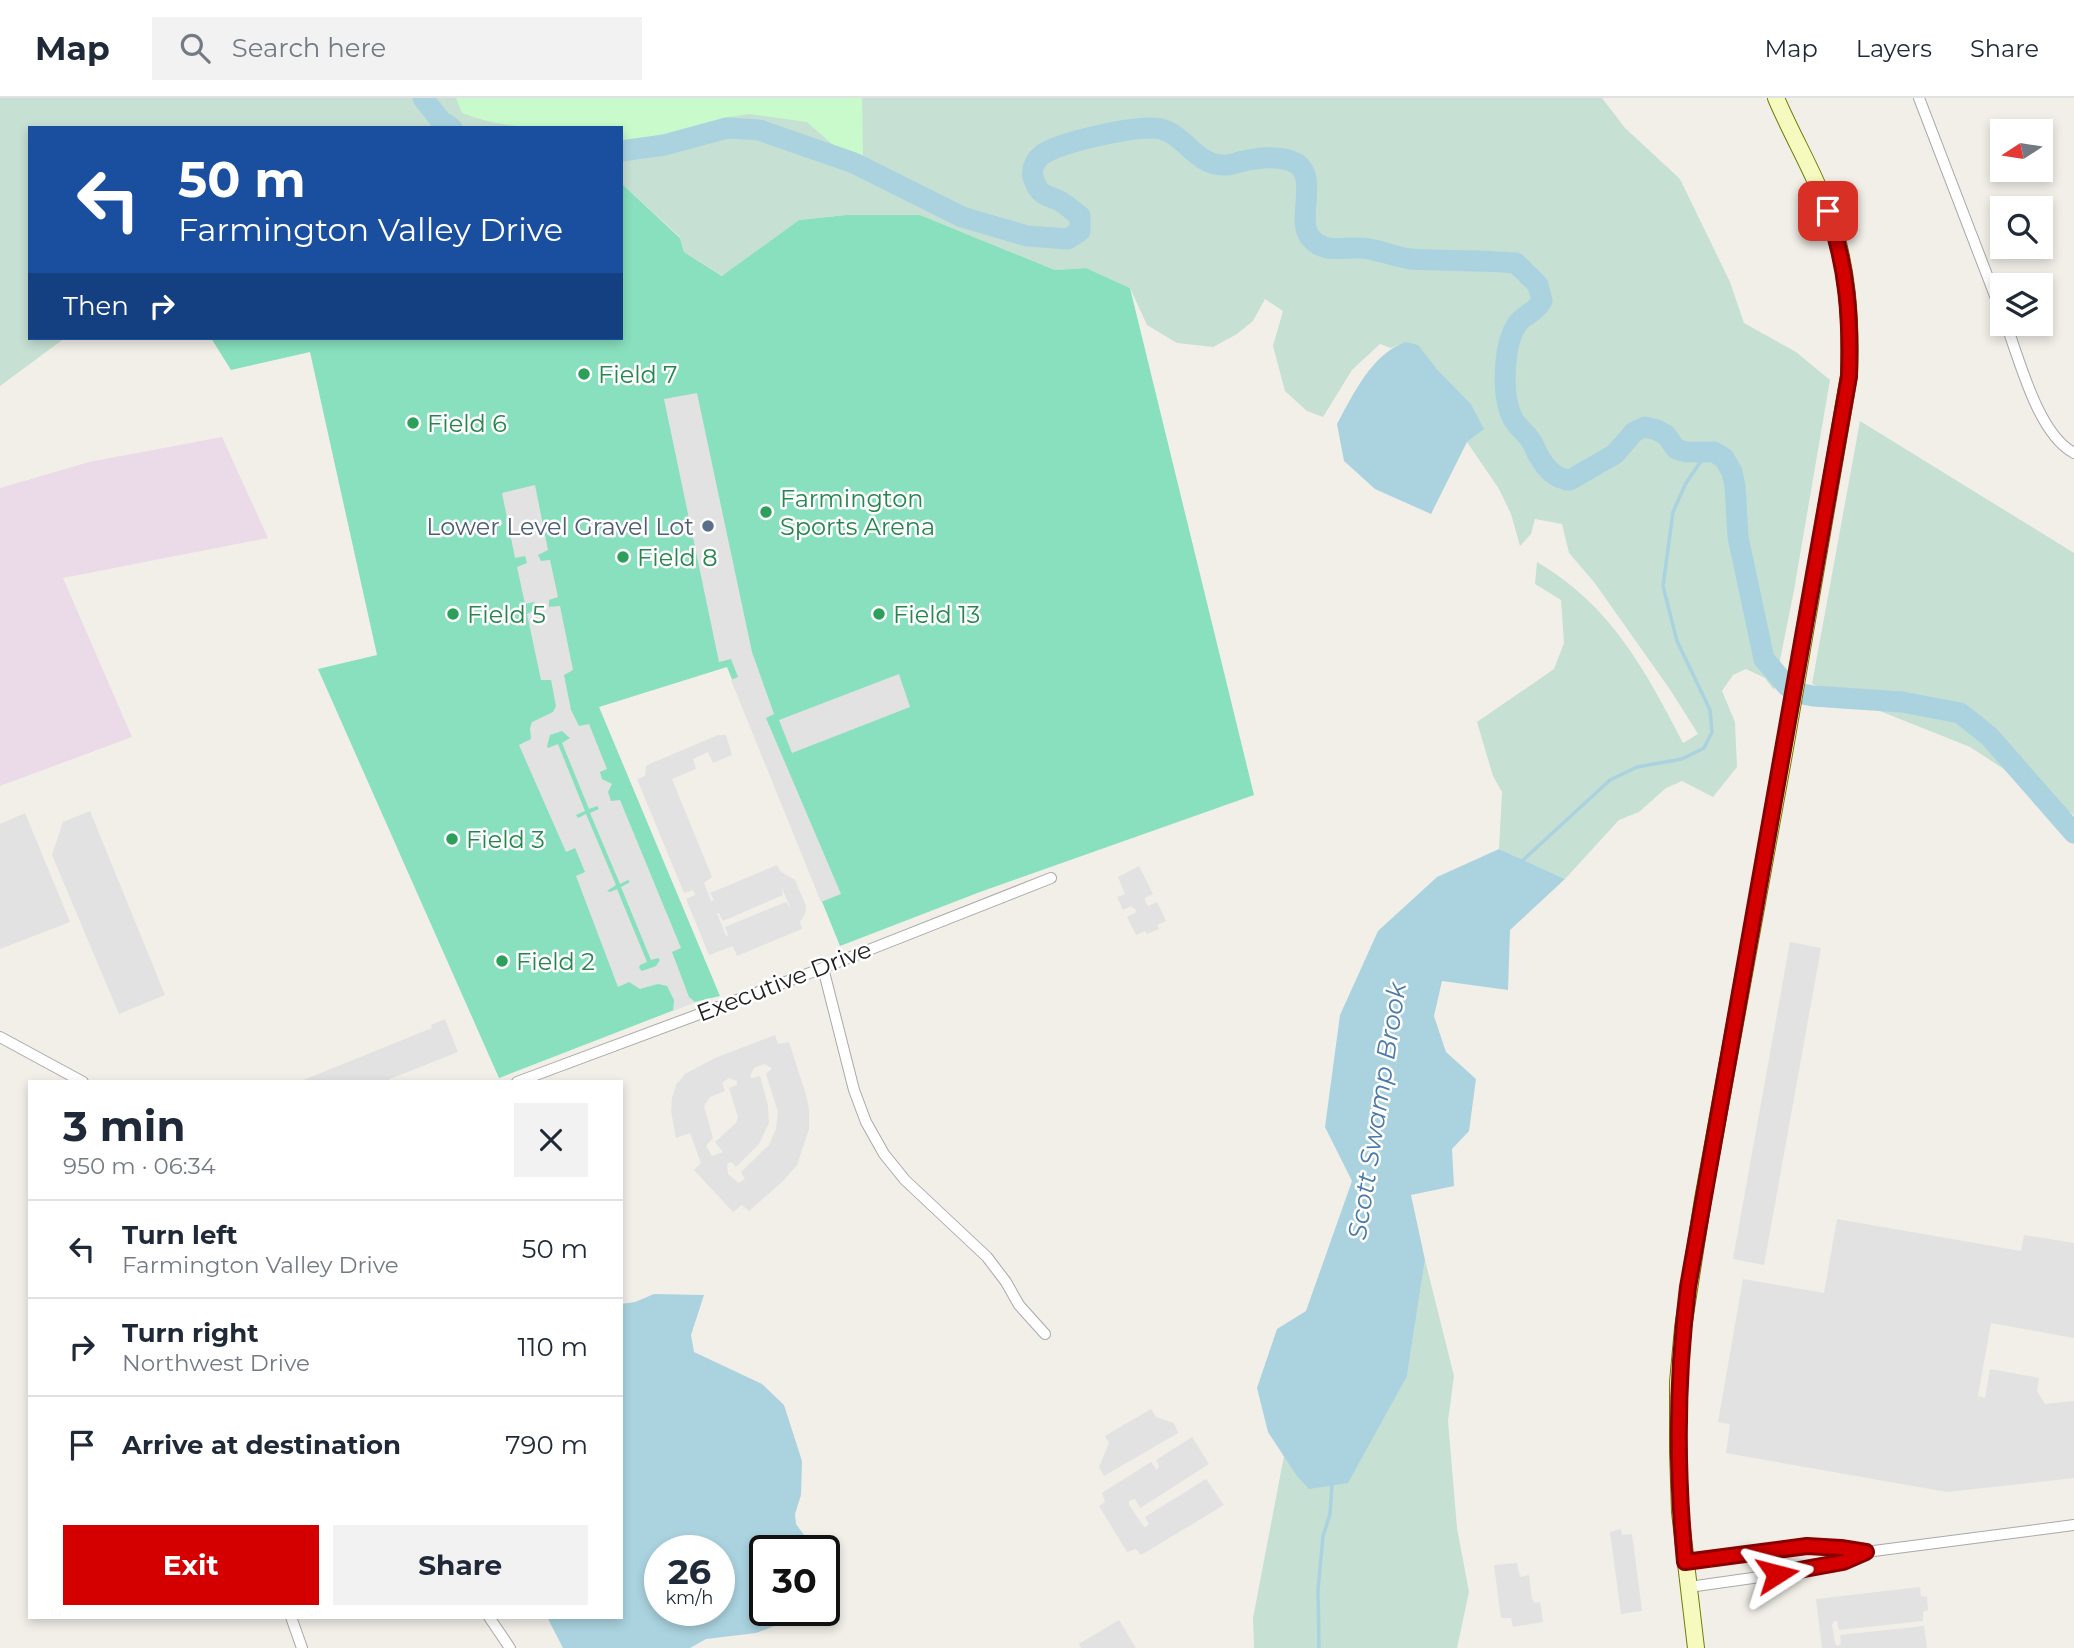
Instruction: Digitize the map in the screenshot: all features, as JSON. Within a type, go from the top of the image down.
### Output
[{"type":"main road","points":[[1696,1648],[1680,1512],[1677,1421],[1683,1328],[1849,376],[1848,292],[1837,238],[1816,183],[1776,98]]},
{"type":"street","points":[[1919,98],[1990,283]]},
{"type":"street","points":[[2011,336],[2042,418],[2057,440],[2074,453]]},
{"type":"street","name":"Executive Drive","points":[[522,1080],[823,968],[1051,878]]},
{"type":"street","points":[[823,968],[854,1090],[866,1122],[884,1154],[905,1180],[987,1257],[1019,1305],[1045,1334]]},
{"type":"street","points":[[0,1037],[79,1080]]},
{"type":"street","points":[[1689,1587],[1802,1571],[1843,1562],[1866,1552],[2074,1525]]},
{"type":"street","points":[[1685,1562],[1807,1546],[1866,1552]]},
{"type":"street","points":[[291,1619],[302,1648]]},
{"type":"street","points":[[490,1619],[510,1648]]},
{"type":"shaded area","name":"Lower Level Gravel Lot","points":[[697,393],[752,652],[774,714],[766,718],[841,894],[821,902],[731,680],[738,677],[731,659],[719,662],[664,399]]},
{"type":"shaded area","points":[[222,437],[268,538],[63,578],[132,737],[0,786],[0,488],[89,462]]},
{"type":"shaded area","points":[[535,485],[548,550],[538,555],[541,561],[550,560],[558,597],[549,600],[549,607],[560,606],[573,670],[564,675],[571,710],[579,726],[589,724],[607,769],[600,772],[602,779],[612,784],[608,792],[611,801],[620,800],[681,948],[672,952],[689,997],[695,1002],[673,1011],[674,1000],[667,986],[658,984],[640,989],[629,982],[618,987],[576,876],[585,872],[575,848],[566,852],[519,745],[531,739],[532,722],[553,712],[556,706],[551,680],[541,680],[527,614],[537,609],[534,602],[525,604],[517,567],[527,563],[525,556],[515,558],[502,493]],"holes":[[[562,731],[570,738],[562,743],[589,809],[597,806],[599,809],[590,813],[620,884],[628,880],[630,882],[621,887],[651,960],[660,960],[656,966],[642,971],[640,965],[647,962],[617,889],[607,891],[616,885],[586,814],[578,818],[576,815],[585,811],[558,744],[548,748],[547,746],[550,735]]]},
{"type":"shaded area","points":[[899,674],[910,707],[792,753],[779,720]]},
{"type":"shaded area","points":[[718,735],[726,735],[732,755],[713,763],[708,752],[693,759],[696,769],[672,779],[712,877],[704,883],[711,901],[714,900],[710,893],[777,865],[780,871],[795,880],[806,906],[800,922],[802,929],[737,956],[733,946],[709,955],[686,899],[695,895],[693,890],[684,893],[637,779],[645,776],[646,766]],"holes":[[[781,886],[791,909],[786,902],[725,927],[726,936],[717,913],[723,921],[783,895]]]},
{"type":"shaded area","points":[[90,811],[165,995],[119,1014],[52,855],[63,822]]},
{"type":"shaded area","points":[[25,813],[70,922],[0,949],[0,824]]},
{"type":"shaded area","points":[[1139,866],[1153,894],[1145,898],[1145,901],[1148,906],[1157,902],[1166,921],[1157,925],[1159,929],[1136,935],[1127,917],[1136,910],[1131,906],[1123,910],[1117,897],[1125,894],[1118,877]]},
{"type":"shaded area","points":[[1790,942],[1821,948],[1764,1265],[1733,1259]]},
{"type":"shaded area","points":[[445,1019],[458,1052],[388,1080],[303,1080],[432,1028],[431,1025]]},
{"type":"shaded area","points":[[775,1035],[778,1044],[789,1042],[806,1095],[809,1129],[797,1165],[749,1211],[742,1205],[733,1212],[694,1170],[701,1163],[690,1133],[676,1138],[671,1111],[676,1085],[685,1074],[715,1058]],"holes":[[[764,1064],[772,1068],[766,1074],[778,1112],[776,1129],[769,1145],[741,1172],[745,1179],[739,1183],[728,1174],[727,1164],[731,1162],[736,1167],[759,1144],[769,1123],[768,1106],[760,1076],[750,1076],[754,1068]],[[729,1078],[737,1081],[737,1085],[729,1088],[738,1117],[736,1123],[715,1142],[723,1152],[712,1156],[706,1146],[713,1138],[704,1106],[710,1097],[725,1091],[722,1083]]]},
{"type":"shaded area","points":[[1837,1219],[2021,1251],[2024,1235],[2074,1243],[2074,1338],[1991,1323],[1978,1396],[1985,1398],[1990,1369],[2039,1378],[2037,1391],[2045,1404],[2074,1401],[2074,1478],[1947,1492],[1726,1453],[1730,1424],[1718,1422],[1743,1279],[1824,1293]]},
{"type":"shaded area","points":[[1151,1409],[1156,1417],[1174,1423],[1178,1433],[1104,1476],[1099,1467],[1109,1443],[1105,1436]]},
{"type":"shaded area","points":[[1192,1437],[1209,1464],[1140,1508],[1135,1499],[1129,1501],[1129,1505],[1145,1528],[1149,1524],[1145,1517],[1206,1479],[1224,1505],[1141,1555],[1136,1549],[1127,1552],[1099,1506],[1105,1502],[1102,1493],[1151,1462],[1157,1470],[1159,1466],[1156,1460]]},
{"type":"shaded area","points":[[1621,1529],[1622,1535],[1632,1534],[1642,1611],[1621,1614],[1610,1532]]},
{"type":"shaded area","points":[[1517,1563],[1520,1577],[1529,1575],[1532,1599],[1535,1603],[1540,1602],[1543,1622],[1513,1627],[1511,1618],[1501,1618],[1494,1565]]},
{"type":"shaded area","points":[[1920,1587],[1921,1596],[1927,1597],[1928,1610],[1923,1612],[1923,1621],[1839,1630],[1837,1621],[1832,1625],[1835,1644],[1838,1646],[1841,1644],[1840,1635],[1924,1626],[1927,1648],[1822,1648],[1816,1599]]},
{"type":"shaded area","points":[[1119,1620],[1136,1648],[1081,1648],[1079,1644]]},
{"type":"green space","points":[[0,98],[1602,98],[1625,128],[1680,179],[1730,282],[1744,323],[1796,352],[1830,380],[1774,690],[1765,678],[1746,669],[1733,675],[1722,691],[1735,722],[1737,767],[1713,797],[1682,781],[1666,788],[1639,812],[1619,820],[1565,879],[1499,849],[1502,792],[1493,776],[1477,722],[1554,669],[1564,643],[1561,600],[1535,584],[1537,562],[1585,598],[1624,641],[1655,690],[1683,743],[1698,734],[1594,582],[1569,553],[1562,524],[1535,519],[1531,534],[1520,546],[1511,514],[1499,489],[1467,442],[1483,428],[1471,404],[1417,345],[1398,345],[1391,348],[1380,344],[1352,370],[1323,417],[1307,411],[1285,391],[1273,346],[1283,311],[1265,299],[1253,321],[1237,334],[1213,347],[1177,343],[1147,325],[1130,288],[1086,268],[1055,270],[920,215],[846,215],[799,220],[723,276],[684,252],[680,237],[623,185],[623,126],[28,126],[28,340],[62,340],[0,386]]},
{"type":"green space","points":[[456,98],[862,98],[863,157],[833,145],[807,122],[749,114],[723,118],[674,133],[623,144],[623,126],[514,126],[462,113]]},
{"type":"green space","name":"Farmington Sports Arena","points":[[623,185],[680,238],[684,252],[722,276],[799,220],[846,215],[920,215],[1055,270],[1086,268],[1130,288],[1254,795],[980,892],[840,946],[727,667],[599,707],[720,996],[695,1002],[499,1078],[318,669],[377,655],[310,352],[231,370],[212,340],[623,340]]},
{"type":"green space","points":[[1860,421],[2074,553],[2074,815],[1970,747],[1812,684]]},
{"type":"green space","points":[[1425,1260],[1454,1376],[1448,1421],[1457,1528],[1469,1592],[1457,1648],[1254,1648],[1253,1618],[1284,1456],[1296,1475],[1407,1376]]},
{"type":"water","points":[[1406,342],[1418,345],[1471,404],[1484,429],[1467,442],[1431,514],[1375,489],[1344,461],[1337,424],[1373,365],[1394,347]]},
{"type":"water","points":[[1499,849],[1565,879],[1510,930],[1508,990],[1442,981],[1434,1016],[1446,1052],[1476,1079],[1469,1131],[1452,1149],[1454,1186],[1411,1195],[1425,1260],[1407,1376],[1348,1483],[1309,1489],[1296,1475],[1268,1432],[1257,1388],[1277,1329],[1306,1311],[1352,1181],[1325,1127],[1340,1015],[1378,931],[1437,877]]},
{"type":"water","points":[[654,1294],[704,1295],[691,1335],[694,1352],[762,1384],[784,1405],[802,1461],[801,1495],[795,1514],[796,1524],[804,1535],[749,1535],[749,1626],[774,1626],[756,1633],[706,1639],[690,1648],[563,1648],[548,1619],[623,1619],[623,1304]]},
{"type":"waterway","points":[[423,98],[441,121],[449,126]]},
{"type":"waterway","points":[[623,151],[664,145],[727,128],[759,130],[854,163],[962,217],[1027,236],[1068,239],[1080,231],[1080,216],[1039,190],[1033,174],[1038,158],[1066,144],[1101,135],[1136,129],[1161,129],[1177,137],[1198,155],[1214,164],[1228,165],[1274,158],[1286,159],[1300,166],[1307,185],[1306,229],[1315,242],[1326,248],[1365,248],[1411,259],[1516,263],[1538,285],[1542,301],[1518,323],[1509,343],[1505,370],[1507,398],[1513,419],[1531,440],[1547,468],[1557,476],[1570,480],[1615,454],[1634,432],[1645,427],[1666,435],[1676,449],[1686,452],[1714,452],[1724,458],[1732,472],[1735,486],[1738,537],[1764,659],[1787,686],[1798,693],[1813,696],[1902,702],[1960,713],[1989,736],[2074,833]]},
{"type":"waterway","name":"Scott Swamp Brook","points":[[1522,861],[1610,780],[1637,767],[1682,759],[1704,748],[1712,732],[1710,710],[1677,641],[1663,586],[1673,512],[1686,483],[1708,451]]},
{"type":"waterway","name":"Scott Swamp Brook","points":[[1319,1648],[1318,1590],[1323,1536],[1330,1514],[1332,1484]]},
{"type":"place","name":"Field 7","points":[[584,374]]},
{"type":"place","name":"Field 6","points":[[413,423]]},
{"type":"place","name":"Farmington Sports Arena","points":[[766,512]]},
{"type":"place","name":"Lower Level Gravel Lot","points":[[708,526]]},
{"type":"place","name":"Field 8","points":[[623,557]]},
{"type":"place","name":"Field 5","points":[[453,614]]},
{"type":"place","name":"Field 13","points":[[879,614]]},
{"type":"place","name":"Field 3","points":[[452,839]]},
{"type":"place","name":"Field 2","points":[[502,961]]},
{"type":"route","points":[[1777,1574],[1843,1562],[1866,1552],[1807,1546],[1685,1562],[1680,1512],[1678,1382],[1688,1287],[1849,376],[1848,292],[1842,258],[1828,211]]}]
